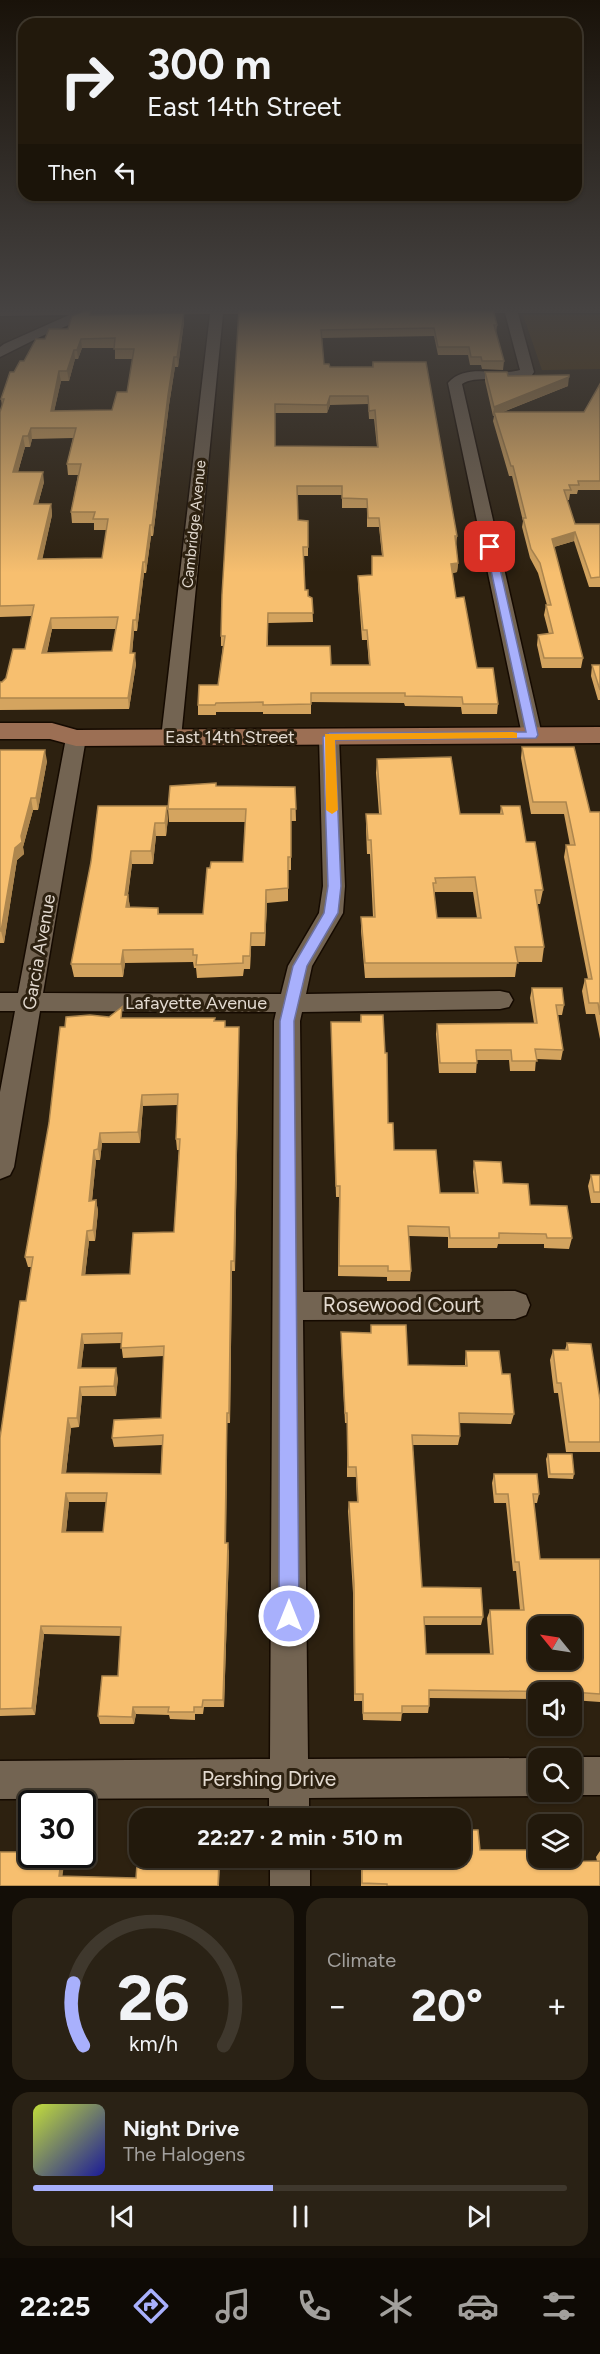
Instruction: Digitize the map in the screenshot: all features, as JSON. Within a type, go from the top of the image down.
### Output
[{"type":"main road","name":"East 14th Street","points":[[0,731],[52,731],[76,738],[600,735]]},
{"type":"main road","name":"East 14th Street","points":[[0,748],[49,748],[76,738]]},
{"type":"street","name":"Cambridge Avenue","points":[[171,738],[201,397]]},
{"type":"street","points":[[458,397],[532,735]]},
{"type":"street","points":[[289,1808],[287,1021],[300,966],[331,913],[334,886],[329,737]]},
{"type":"street","name":"Garcia Avenue","points":[[0,1167],[76,738]]},
{"type":"street","name":"Lafayette Avenue","points":[[0,1002],[292,1003],[500,1000]]},
{"type":"street","name":"Rosewood Court","points":[[289,1306],[515,1305]]},
{"type":"street","name":"Pershing Drive","points":[[0,1780],[289,1780],[528,1776]]},
{"type":"street","points":[[582,1776],[600,1776]]},
{"type":"street","points":[[290,1868],[290,1886]]},
{"type":"building","points":[[2,397],[54,397],[51,411],[112,410],[116,397],[168,397],[152,525],[150,525],[145,562],[143,562],[136,620],[133,620],[130,653],[135,653],[128,698],[0,698],[0,682],[6,678],[13,649],[25,649],[34,605],[0,606],[0,412],[4,399],[1,399]],"holes":[[[31,428],[76,428],[67,464],[81,464],[71,512],[95,512],[93,519],[108,519],[102,558],[38,559],[51,504],[34,504],[43,472],[13,472],[23,436],[28,436]],[[118,617],[112,651],[42,653],[51,618]]]},
{"type":"building","points":[[234,397],[330,397],[327,405],[275,404],[275,446],[378,447],[375,410],[369,411],[368,397],[432,397],[457,536],[455,536],[458,563],[451,564],[456,598],[464,597],[477,668],[493,668],[498,704],[463,704],[462,697],[405,696],[405,693],[311,693],[311,704],[263,705],[263,702],[198,705],[199,685],[218,685],[225,636],[221,636]],"holes":[[[297,486],[342,486],[342,498],[367,499],[368,518],[379,518],[383,556],[372,556],[372,575],[358,576],[363,630],[367,630],[370,665],[331,665],[330,646],[267,646],[268,613],[313,613],[312,598],[308,596],[308,590],[305,590],[303,547],[308,547],[308,521],[298,520]]]},
{"type":"building","points":[[491,397],[519,397],[494,407]]},
{"type":"building","points":[[593,397],[600,397],[600,481],[578,481],[579,485],[569,485],[571,490],[564,490],[575,524],[600,524],[600,577],[591,578],[575,532],[552,539],[583,658],[544,658],[538,635],[553,633],[546,605],[551,605],[540,563],[531,549],[513,466],[511,466],[494,412],[584,412]]},
{"type":"building","points":[[592,665],[600,665],[600,690]]},
{"type":"building","points":[[522,747],[574,747],[590,812],[600,812],[600,1015],[598,1003],[589,1003],[585,979],[592,979],[566,845],[575,845],[566,802],[533,802]]},
{"type":"building","points":[[0,750],[45,750],[36,798],[31,798],[21,836],[22,842],[15,848],[1,931],[0,931]]},
{"type":"building","points":[[451,757],[460,814],[503,814],[501,806],[520,806],[526,842],[535,842],[543,890],[535,890],[544,947],[515,947],[518,963],[365,963],[361,917],[375,917],[371,840],[368,840],[366,814],[381,814],[377,759]],"holes":[[[475,877],[481,918],[437,918],[433,883],[436,883],[435,878]]]},
{"type":"building","points":[[216,783],[216,786],[295,787],[296,809],[291,809],[291,857],[288,857],[288,888],[266,890],[265,933],[251,933],[250,956],[243,956],[243,963],[196,965],[197,955],[193,955],[193,949],[123,950],[121,964],[71,964],[91,862],[98,806],[167,806],[165,823],[155,823],[151,851],[131,851],[125,895],[128,895],[126,907],[158,908],[158,914],[203,914],[207,868],[210,868],[211,862],[243,862],[246,809],[168,809],[170,786]]},
{"type":"building","points":[[532,988],[562,988],[564,1005],[556,1005],[563,1050],[535,1049],[537,1061],[512,1061],[511,1050],[476,1050],[477,1063],[440,1063],[437,1024],[537,1023]]},
{"type":"building","points":[[122,1007],[121,1018],[215,1018],[214,1021],[225,1021],[225,1027],[239,1027],[234,1261],[231,1261],[229,1413],[227,1413],[225,1543],[228,1543],[223,1700],[203,1700],[202,1707],[194,1707],[194,1712],[168,1712],[169,1707],[133,1707],[132,1717],[98,1716],[102,1676],[118,1676],[121,1627],[41,1626],[32,1708],[0,1709],[0,1438],[20,1301],[26,1301],[33,1257],[25,1257],[49,1123],[60,1027],[65,1027],[66,1017],[90,1015],[109,1017]],"holes":[[[178,1094],[176,1139],[180,1139],[174,1232],[133,1233],[130,1274],[82,1275],[87,1231],[93,1230],[96,1200],[89,1201],[94,1150],[98,1149],[100,1133],[138,1132],[142,1095]],[[122,1333],[121,1348],[164,1346],[161,1418],[114,1420],[112,1438],[163,1435],[161,1474],[62,1473],[68,1418],[77,1418],[80,1387],[114,1386],[116,1368],[78,1368],[82,1334]],[[66,1493],[107,1493],[103,1532],[62,1532]]]},
{"type":"building","points":[[361,1015],[383,1015],[385,1053],[387,1053],[388,1123],[393,1123],[394,1150],[436,1150],[440,1193],[478,1193],[474,1161],[501,1162],[503,1183],[528,1184],[530,1205],[567,1206],[572,1238],[547,1238],[546,1234],[499,1233],[499,1238],[450,1238],[449,1227],[408,1226],[411,1271],[388,1271],[388,1266],[339,1266],[340,1186],[336,1186],[331,1022],[361,1022]]},
{"type":"building","points":[[591,1175],[600,1175],[600,1192],[594,1192]]},
{"type":"building","points":[[371,1325],[406,1325],[408,1365],[467,1366],[466,1351],[499,1351],[502,1374],[510,1374],[514,1414],[459,1413],[460,1436],[412,1435],[422,1587],[481,1588],[483,1617],[424,1617],[426,1654],[493,1654],[490,1610],[524,1610],[519,1562],[515,1562],[508,1494],[496,1494],[494,1474],[537,1474],[539,1494],[533,1494],[540,1559],[600,1559],[600,1694],[582,1693],[582,1682],[528,1682],[528,1691],[429,1690],[429,1706],[402,1706],[402,1713],[363,1713],[363,1694],[355,1694],[354,1584],[349,1502],[358,1502],[356,1467],[348,1467],[341,1332],[371,1333]]},
{"type":"building","points":[[567,1343],[591,1344],[600,1400],[600,1442],[569,1442],[561,1383],[557,1383],[553,1350],[568,1350]]},
{"type":"building","points":[[548,1454],[572,1454],[574,1474],[550,1474]]},
{"type":"building","points":[[471,1830],[478,1830],[480,1850],[528,1850],[528,1868],[582,1868],[582,1861],[600,1861],[600,1886],[387,1886],[387,1884],[362,1883],[362,1868],[471,1868]]},
{"type":"building","points":[[0,1852],[18,1852],[18,1868],[60,1868],[59,1876],[136,1878],[137,1868],[219,1868],[218,1886],[0,1886]]},
{"type":"slow traffic","points":[[332,810],[329,737],[513,735]]},
{"type":"route","points":[[289,1616],[287,1021],[300,966],[331,913],[334,886],[329,737],[532,735],[490,547]]}]
